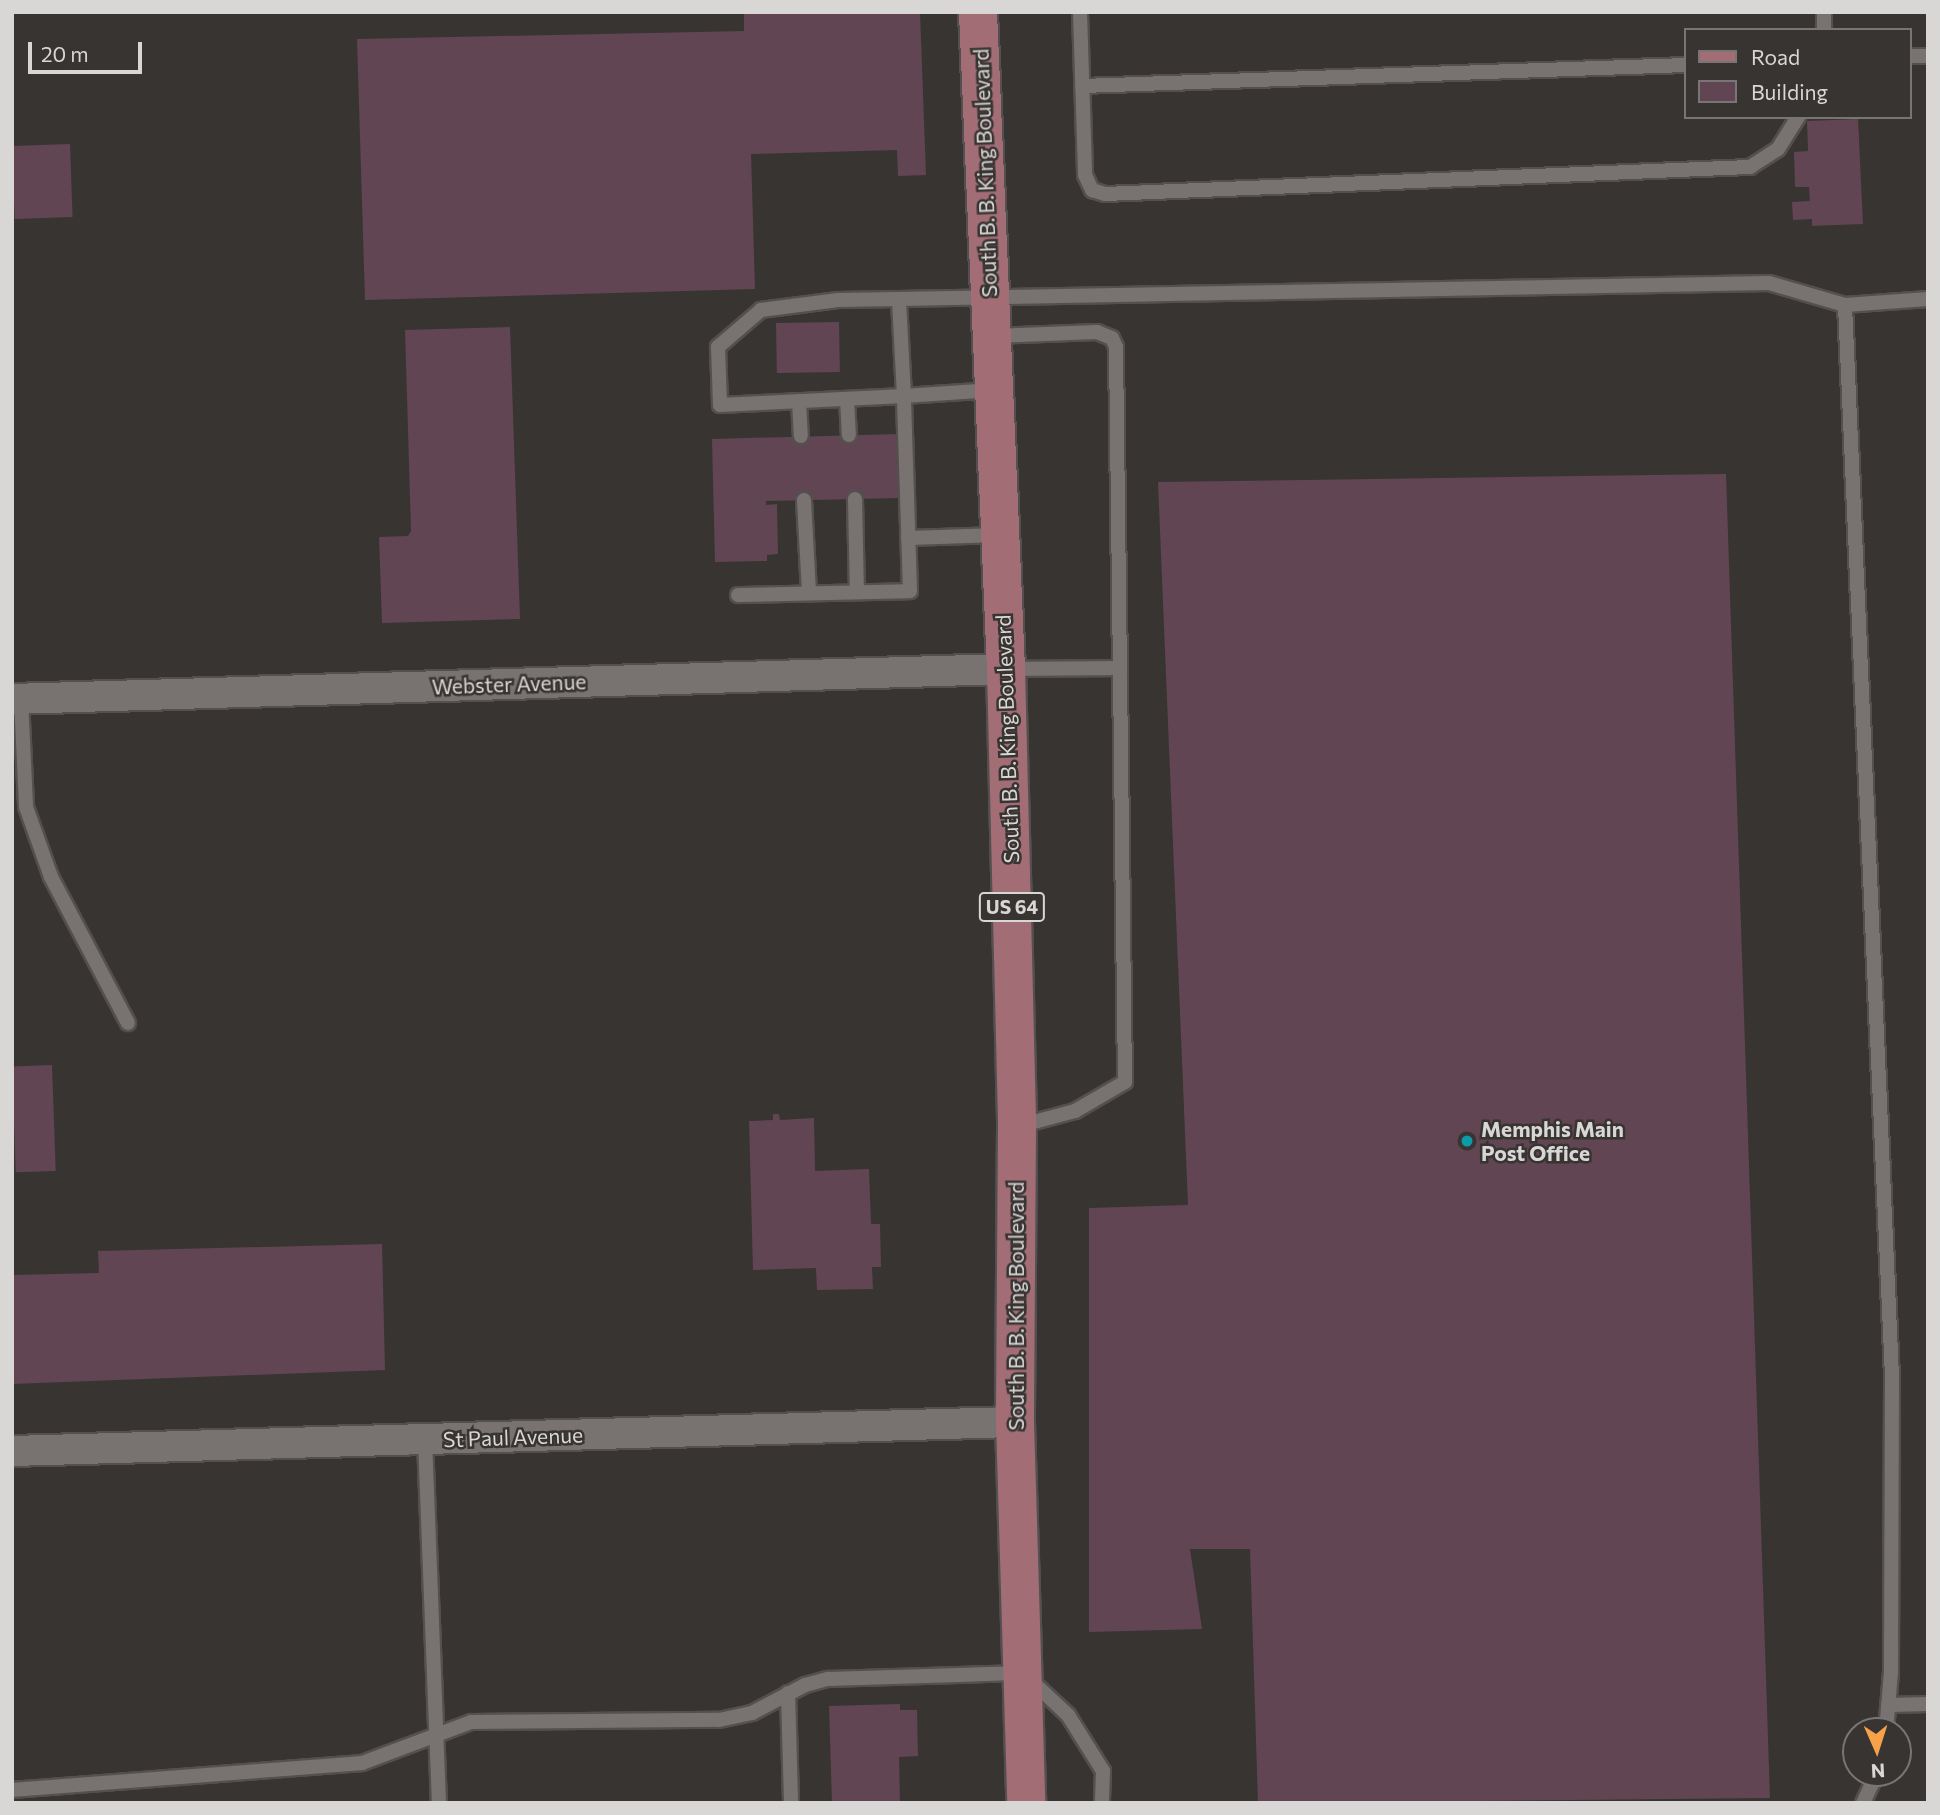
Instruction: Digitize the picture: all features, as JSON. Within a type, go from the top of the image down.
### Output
[{"type":"main road","name":"South B. B. King Boulevard","points":[[978,12],[1006,669],[1017,1127],[1015,1422],[1026,1803]]},
{"type":"street","name":"Webster Avenue","points":[[17,699],[1006,669]]},
{"type":"street","name":"St Paul Avenue","points":[[12,1451],[1015,1422]]},
{"type":"lane","points":[[1080,12],[1085,175],[1091,190],[1105,194],[1750,167],[1778,149],[1797,119]]},
{"type":"lane","points":[[1083,86],[1685,65]]},
{"type":"lane","points":[[991,318],[1769,283],[1845,305],[1928,299]]},
{"type":"lane","points":[[738,595],[910,591],[899,299]]},
{"type":"lane","points":[[994,390],[720,405],[718,347],[761,310],[838,300],[899,299],[991,318],[1097,332],[1112,338],[1116,347],[1125,1082],[1075,1111],[1017,1127]]},
{"type":"lane","points":[[1845,305],[1892,1378],[1887,1717]]},
{"type":"lane","points":[[847,399],[849,435]]},
{"type":"lane","points":[[799,401],[800,436]]},
{"type":"lane","points":[[855,499],[857,592]]},
{"type":"lane","points":[[804,500],[809,593]]},
{"type":"lane","points":[[908,538],[1000,535]]},
{"type":"lane","points":[[1006,669],[1120,668]]},
{"type":"lane","points":[[17,699],[26,807],[51,877],[128,1023]]},
{"type":"lane","points":[[425,1440],[439,1803]]},
{"type":"lane","points":[[12,1790],[362,1763],[436,1733],[471,1723],[719,1720],[752,1713],[788,1693],[828,1679],[1023,1673],[1068,1715],[1103,1771],[1102,1803]]},
{"type":"lane","points":[[788,1693],[791,1803]]},
{"type":"lane","points":[[1888,1705],[1928,1704]]},
{"type":"lane","points":[[1863,1803],[1870,1787]]},
{"type":"building","points":[[744,12],[920,12],[926,175],[898,176],[897,150],[751,154],[755,289],[365,300],[357,39],[744,31]]},
{"type":"building","points":[[1858,119],[1863,224],[1812,226],[1812,219],[1793,220],[1792,202],[1810,201],[1809,187],[1795,187],[1794,152],[1808,151],[1807,121]]},
{"type":"building","points":[[70,144],[73,217],[15,219],[12,146]]},
{"type":"building","points":[[839,322],[840,372],[777,373],[776,323]]},
{"type":"building","points":[[510,327],[520,619],[382,623],[379,537],[408,536],[411,531],[405,330]]},
{"type":"building","points":[[899,434],[901,498],[766,501],[766,505],[777,504],[778,554],[767,555],[767,561],[715,562],[712,439]]},
{"type":"building","name":"Memphis Main Post Office","points":[[1726,474],[1770,1798],[1258,1803],[1250,1549],[1190,1549],[1202,1629],[1089,1632],[1089,1208],[1188,1205],[1158,482]]},
{"type":"building","points":[[52,1065],[56,1171],[16,1172],[12,1066]]},
{"type":"building","points":[[773,1114],[779,1114],[780,1120],[814,1118],[815,1171],[869,1169],[871,1224],[880,1224],[881,1267],[872,1267],[873,1289],[817,1290],[816,1268],[753,1270],[749,1121],[773,1120]]},
{"type":"building","points":[[382,1244],[385,1370],[12,1384],[12,1275],[99,1273],[98,1251]]},
{"type":"building","points":[[900,1704],[900,1710],[917,1710],[918,1756],[899,1757],[900,1803],[832,1803],[829,1706]]},
{"type":"place","name":"Memphis Main Post Office","points":[[1467,1141]]}]
